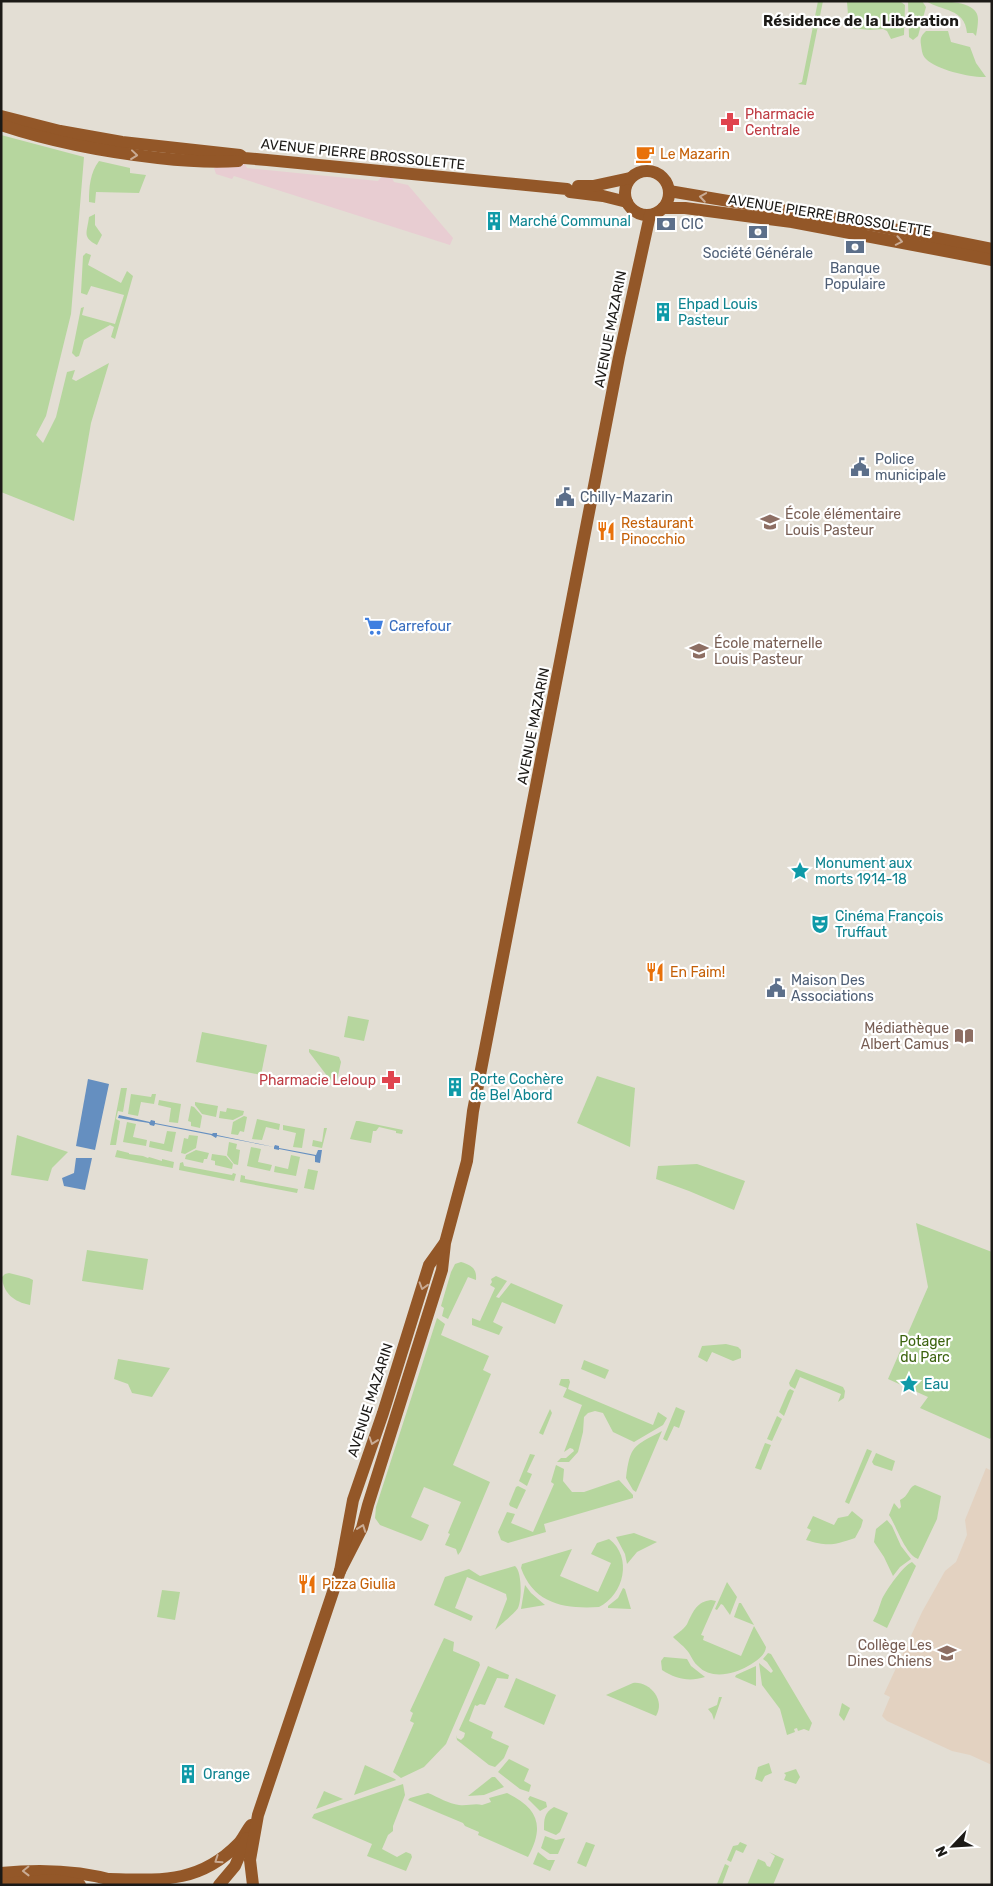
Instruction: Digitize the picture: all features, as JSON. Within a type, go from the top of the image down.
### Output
[{"type":"main road","points":[[1,116],[60,131],[122,142]]},
{"type":"main road","points":[[1,125],[92,148],[136,156],[206,157]]},
{"type":"main road","points":[[18,130],[26,128],[56,134],[60,131]]},
{"type":"main road","points":[[92,148],[96,144],[108,145],[122,142]]},
{"type":"main road","name":"AVENUE PIERRE BROSSOLETTE","points":[[122,142],[156,146],[206,157],[240,155],[244,158],[567,189],[570,192],[603,196],[627,202]]},
{"type":"main road","points":[[644,171],[652,171],[663,177],[669,191],[667,202],[663,208],[650,214],[641,214],[632,210],[624,194],[630,178],[636,173],[644,171]]},
{"type":"main road","name":"AVENUE PIERRE BROSSOLETTE","points":[[567,189],[570,186],[594,186],[630,178]]},
{"type":"main road","name":"AVENUE PIERRE BROSSOLETTE","points":[[669,191],[877,226],[992,249]]},
{"type":"main road","points":[[724,212],[736,210],[741,204]]},
{"type":"main road","name":"AVENUE PIERRE BROSSOLETTE","points":[[663,208],[724,212],[852,232],[992,260]]},
{"type":"main road","name":"AVENUE MAZARIN","points":[[220,1885],[238,1861],[255,1820],[340,1571],[353,1500],[383,1413],[429,1266],[445,1243],[467,1161],[473,1111],[619,357],[650,214]]},
{"type":"main road","points":[[109,1879],[158,1880],[186,1876],[200,1871],[226,1855],[239,1843],[255,1820]]},
{"type":"main road","name":"AVENUE MAZARIN","points":[[253,1885],[250,1860],[255,1820]]},
{"type":"main road","points":[[1,1873],[21,1871],[73,1872],[130,1885]]},
{"type":"main road","points":[[1,1884],[54,1880],[80,1885]]},
{"type":"shaded area","points":[[245,164],[247,168],[378,181],[381,177],[392,178],[394,182],[408,185],[453,238],[450,245],[234,176],[232,179],[216,174],[214,168]]},
{"type":"shaded area","name":"Collège Les Dines Chiens","points":[[986,1468],[992,1471],[992,1765],[970,1755],[952,1751],[887,1721],[882,1716],[890,1697],[884,1694],[922,1612],[945,1571],[956,1562],[967,1535],[965,1520]]},
{"type":"green space","points":[[818,1],[823,1],[806,85],[798,84],[802,82]]},
{"type":"green space","points":[[908,1],[922,1],[926,7],[918,36],[913,40],[909,37]]},
{"type":"green space","points":[[926,1],[958,3],[972,8],[978,19],[976,36],[973,33],[967,33],[962,19],[957,15]]},
{"type":"green space","points":[[847,2],[901,2],[905,5],[904,35],[891,39],[887,31],[883,29],[850,28]]},
{"type":"green space","points":[[926,31],[948,31],[951,42],[970,47],[976,63],[986,77],[955,72],[931,63],[923,54],[921,43],[922,36]]},
{"type":"green space","points":[[1,135],[84,157],[71,314],[46,416],[36,435],[43,443],[56,417],[67,372],[75,370],[72,379],[76,381],[109,363],[91,423],[74,521],[1,492]]},
{"type":"green space","points":[[99,161],[130,168],[130,173],[146,175],[139,193],[96,192],[95,203],[89,202],[91,180]]},
{"type":"green space","points":[[95,214],[95,225],[102,235],[97,245],[87,237],[89,217]]},
{"type":"green space","points":[[86,253],[91,255],[88,265],[121,283],[127,271],[133,276],[115,339],[111,337],[114,327],[110,325],[84,340],[79,356],[76,357],[72,353],[81,308],[84,307],[82,315],[115,324],[124,295],[91,286],[87,295],[81,293],[83,256]]},
{"type":"green space","points":[[348,1016],[369,1020],[364,1041],[344,1037]]},
{"type":"green space","points":[[202,1032],[267,1045],[261,1075],[196,1062]]},
{"type":"green space","points":[[309,1049],[339,1057],[341,1062],[336,1085],[334,1085],[309,1052]]},
{"type":"green space","points":[[597,1076],[635,1088],[630,1147],[577,1123]]},
{"type":"green space","points":[[121,1088],[127,1088],[123,1112],[118,1111],[116,1119],[120,1121],[116,1145],[110,1145]]},
{"type":"green space","points":[[131,1094],[151,1097],[152,1094],[156,1094],[154,1104],[141,1102],[138,1116],[128,1114]]},
{"type":"green space","points":[[159,1100],[181,1104],[178,1123],[169,1122],[171,1108],[158,1105]]},
{"type":"green space","points":[[195,1102],[218,1106],[216,1117],[202,1114],[195,1105]]},
{"type":"green space","points":[[191,1106],[202,1116],[200,1128],[191,1126],[191,1122],[188,1121]]},
{"type":"green space","points":[[227,1108],[244,1111],[243,1115],[233,1120],[219,1118],[220,1111],[226,1112]]},
{"type":"green space","points":[[244,1116],[247,1117],[244,1132],[240,1131],[238,1135],[231,1134],[233,1122]]},
{"type":"green space","points":[[257,1119],[280,1124],[279,1130],[266,1127],[262,1140],[252,1139]]},
{"type":"green space","points":[[356,1121],[403,1130],[402,1134],[379,1127],[376,1131],[373,1131],[371,1143],[350,1139]]},
{"type":"green space","points":[[127,1122],[136,1124],[133,1137],[147,1140],[146,1146],[123,1142]]},
{"type":"green space","points":[[283,1125],[305,1129],[302,1148],[293,1147],[296,1133],[283,1130]]},
{"type":"green space","points":[[324,1128],[327,1128],[322,1148],[312,1146],[313,1140],[322,1142]]},
{"type":"green space","points":[[167,1131],[176,1132],[172,1152],[149,1147],[150,1141],[164,1144]]},
{"type":"green space","points":[[17,1135],[68,1152],[52,1168],[48,1181],[11,1175]]},
{"type":"green space","points":[[189,1135],[198,1136],[196,1148],[185,1154],[181,1153],[184,1138],[188,1139]]},
{"type":"green space","points":[[229,1142],[237,1144],[236,1149],[240,1150],[238,1165],[234,1164],[227,1155]]},
{"type":"green space","points":[[251,1147],[261,1149],[258,1162],[272,1165],[270,1171],[247,1166]]},
{"type":"green space","points":[[117,1150],[174,1162],[173,1168],[115,1157]]},
{"type":"green space","points":[[196,1150],[209,1153],[203,1163],[185,1159],[186,1155]]},
{"type":"green space","points":[[212,1154],[226,1156],[233,1164],[232,1169],[215,1165],[215,1161],[211,1160]]},
{"type":"green space","points":[[291,1155],[300,1157],[296,1176],[274,1172],[275,1166],[288,1169]]},
{"type":"green space","points":[[183,1162],[184,1166],[232,1175],[233,1173],[236,1174],[234,1181],[179,1170],[180,1163]]},
{"type":"green space","points":[[697,1164],[745,1181],[734,1210],[656,1179],[658,1166]]},
{"type":"green space","points":[[308,1169],[318,1171],[314,1190],[304,1188]]},
{"type":"green space","points":[[241,1175],[245,1176],[245,1179],[298,1189],[297,1193],[240,1182]]},
{"type":"green space","name":"Potager du Parc","points":[[916,1223],[992,1252],[992,1436],[990,1439],[920,1408],[928,1397],[888,1379],[928,1287]]},
{"type":"green space","points":[[87,1250],[148,1259],[143,1290],[82,1281]]},
{"type":"green space","points":[[461,1262],[473,1268],[476,1280],[468,1277],[448,1319],[442,1316],[444,1308],[441,1306],[451,1272],[455,1264]]},
{"type":"green space","points":[[9,1273],[33,1280],[30,1305],[19,1302],[7,1292],[2,1277]]},
{"type":"green space","points":[[496,1276],[507,1281],[496,1297],[499,1298],[511,1283],[563,1305],[555,1324],[502,1302],[493,1322],[503,1327],[499,1335],[472,1325],[472,1318],[480,1321],[495,1288],[490,1285],[491,1279]]},
{"type":"green space","points":[[437,1318],[445,1324],[441,1335],[489,1356],[483,1370],[491,1374],[453,1465],[490,1482],[458,1555],[456,1549],[445,1545],[461,1502],[424,1487],[411,1517],[429,1525],[421,1541],[380,1525],[375,1518],[376,1507]]},
{"type":"green space","points":[[726,1344],[738,1347],[741,1350],[741,1358],[733,1361],[712,1352],[707,1362],[698,1357],[702,1346]]},
{"type":"green space","points":[[118,1359],[170,1368],[152,1397],[132,1393],[128,1384],[114,1379]]},
{"type":"green space","points":[[584,1360],[609,1370],[605,1379],[581,1369]]},
{"type":"green space","points":[[796,1369],[843,1387],[845,1391],[844,1398],[838,1402],[841,1394],[800,1377],[795,1389],[790,1386],[789,1383]]},
{"type":"green space","points":[[561,1379],[569,1379],[568,1389],[653,1425],[658,1412],[667,1418],[663,1425],[634,1442],[613,1432],[603,1413],[595,1411],[588,1413],[584,1417],[583,1432],[578,1452],[569,1462],[557,1462],[561,1458],[566,1458],[574,1451],[570,1448],[564,1452],[582,1405],[563,1397],[567,1388],[559,1385]]},
{"type":"green space","points":[[790,1389],[794,1391],[784,1416],[779,1412]]},
{"type":"green space","points":[[676,1407],[685,1411],[679,1428],[674,1426],[667,1441],[663,1439]]},
{"type":"green space","points":[[550,1409],[552,1413],[543,1435],[539,1433]]},
{"type":"green space","points":[[777,1416],[782,1419],[772,1441],[767,1439]]},
{"type":"green space","points":[[662,1431],[636,1492],[626,1478],[629,1459],[639,1444]]},
{"type":"green space","points":[[765,1443],[771,1445],[761,1470],[755,1468]]},
{"type":"green space","points":[[867,1449],[872,1451],[849,1504],[845,1502]]},
{"type":"green space","points":[[876,1453],[895,1461],[892,1471],[874,1465],[872,1462]]},
{"type":"green space","points":[[530,1454],[535,1455],[527,1472],[532,1474],[527,1486],[519,1481]]},
{"type":"green space","points":[[556,1465],[564,1469],[563,1481],[572,1492],[584,1492],[619,1480],[633,1495],[633,1498],[544,1524],[546,1532],[508,1543],[501,1540],[498,1532],[507,1512],[515,1514],[511,1523],[533,1532],[554,1484],[551,1482]]},
{"type":"green space","points":[[915,1485],[941,1496],[937,1519],[918,1559],[905,1546],[889,1515],[894,1503],[899,1509],[901,1507],[900,1500]]},
{"type":"green space","points":[[518,1486],[526,1490],[517,1509],[509,1504]]},
{"type":"green space","points":[[852,1511],[863,1520],[855,1538],[831,1544],[820,1544],[806,1540],[811,1530],[807,1528],[813,1516],[834,1525],[838,1518],[848,1516]]},
{"type":"green space","points":[[887,1520],[892,1526],[901,1546],[911,1559],[900,1567],[893,1576],[874,1542],[876,1529]]},
{"type":"green space","points":[[634,1533],[657,1542],[637,1552],[627,1564],[625,1554],[616,1537]]},
{"type":"green space","points":[[609,1539],[621,1556],[623,1565],[622,1575],[614,1594],[599,1607],[562,1605],[542,1597],[534,1590],[521,1568],[522,1564],[572,1549],[560,1576],[598,1592],[611,1563],[591,1554],[597,1543]]},
{"type":"green space","points":[[912,1562],[916,1566],[887,1628],[873,1621],[882,1599],[900,1573]]},
{"type":"green space","points":[[515,1566],[519,1574],[521,1593],[518,1608],[495,1630],[507,1599],[506,1594],[467,1577],[455,1608],[473,1616],[471,1621],[434,1605],[445,1577],[469,1569],[480,1576]]},
{"type":"green space","points":[[727,1582],[737,1597],[730,1615],[721,1604],[717,1610],[715,1609]]},
{"type":"green space","points":[[525,1585],[531,1593],[545,1605],[521,1609]]},
{"type":"green space","points":[[623,1588],[625,1589],[631,1609],[608,1608],[618,1598]]},
{"type":"green space","points":[[162,1590],[180,1592],[175,1620],[157,1617]]},
{"type":"green space","points":[[711,1600],[716,1601],[701,1635],[704,1636],[703,1640],[741,1656],[754,1626],[766,1647],[762,1656],[742,1669],[723,1674],[709,1673],[694,1662],[687,1651],[673,1637],[686,1626],[696,1607]]},
{"type":"green space","points":[[739,1603],[741,1603],[754,1625],[734,1617]]},
{"type":"green space","points":[[444,1638],[454,1642],[453,1651],[479,1662],[480,1665],[446,1744],[424,1767],[401,1778],[393,1772],[414,1723],[410,1721],[413,1713],[410,1711]]},
{"type":"green space","points":[[768,1653],[771,1654],[812,1723],[809,1731],[804,1729],[798,1731],[797,1728],[794,1729],[795,1732],[787,1735],[780,1709],[762,1685],[759,1663],[771,1673],[773,1671],[763,1659]]},
{"type":"green space","points":[[664,1657],[687,1659],[691,1666],[705,1677],[688,1679],[667,1673],[662,1670],[661,1661]]},
{"type":"green space","points":[[488,1666],[509,1675],[508,1679],[497,1678],[485,1705],[475,1705],[469,1721],[493,1732],[491,1738],[509,1746],[504,1758],[495,1767],[489,1765],[457,1740],[456,1735],[461,1740],[464,1737],[465,1733],[459,1730]]},
{"type":"green space","points":[[756,1666],[756,1686],[735,1677],[736,1675]]},
{"type":"green space","points":[[516,1678],[556,1695],[544,1725],[504,1707]]},
{"type":"green space","points":[[633,1683],[645,1685],[654,1693],[659,1704],[656,1716],[606,1695]]},
{"type":"green space","points":[[719,1697],[722,1697],[714,1720],[708,1709],[717,1705]]},
{"type":"green space","points":[[842,1703],[850,1708],[844,1721],[839,1715]]},
{"type":"green space","points":[[509,1759],[529,1769],[524,1781],[531,1785],[529,1792],[520,1789],[498,1772]]},
{"type":"green space","points":[[769,1763],[772,1773],[765,1776],[762,1782],[755,1779],[758,1767]]},
{"type":"green space","points":[[365,1765],[395,1779],[396,1780],[354,1795]]},
{"type":"green space","points":[[796,1769],[800,1777],[796,1784],[784,1780],[786,1775],[784,1773]]},
{"type":"green space","points":[[492,1777],[495,1777],[504,1787],[484,1795],[468,1796]]},
{"type":"green space","points":[[403,1784],[405,1795],[393,1826],[393,1831],[388,1835],[382,1849],[397,1857],[406,1852],[411,1854],[412,1857],[406,1871],[367,1856],[372,1844],[312,1818],[314,1814]]},
{"type":"green space","points":[[324,1791],[343,1799],[316,1809]]},
{"type":"green space","points":[[428,1793],[447,1802],[459,1805],[482,1805],[491,1802],[489,1798],[507,1793],[518,1799],[526,1805],[536,1819],[536,1836],[528,1857],[478,1835],[479,1832],[465,1826],[463,1823],[408,1800]]},
{"type":"green space","points":[[530,1796],[546,1802],[547,1807],[540,1811],[528,1799]]},
{"type":"green space","points":[[554,1807],[568,1813],[560,1832],[556,1835],[544,1830],[545,1817]]},
{"type":"green space","points":[[545,1836],[556,1840],[565,1838],[558,1854],[550,1854],[541,1848]]},
{"type":"green space","points":[[586,1842],[595,1845],[586,1867],[577,1863]]},
{"type":"green space","points":[[740,1842],[747,1845],[743,1853],[736,1850],[731,1862],[727,1860],[733,1846],[738,1845]]},
{"type":"green space","points":[[538,1852],[548,1860],[555,1860],[550,1871],[533,1864]]},
{"type":"green space","points":[[769,1852],[784,1859],[773,1885],[747,1885],[758,1859],[770,1867],[775,1856]]},
{"type":"green space","points":[[725,1864],[729,1866],[722,1885],[717,1884]]},
{"type":"water","points":[[88,1079],[109,1084],[95,1150],[76,1146]]},
{"type":"water","points":[[119,1115],[150,1122],[151,1120],[155,1121],[155,1123],[212,1134],[217,1133],[217,1135],[274,1147],[217,1136],[216,1138],[211,1135],[155,1124],[154,1126],[149,1123],[118,1118]]},
{"type":"water","points":[[275,1145],[279,1146],[279,1148],[316,1155],[318,1150],[322,1150],[320,1163],[315,1162],[315,1156],[274,1149]]},
{"type":"water","points":[[76,1158],[92,1158],[85,1190],[64,1186],[62,1178],[74,1173]]},
{"type":"place","name":"Pharmacie Centrale","points":[[730,122]]},
{"type":"place","name":"Le Mazarin","points":[[645,154]]},
{"type":"place","name":"Marché Communal","points":[[494,221]]},
{"type":"place","name":"CIC","points":[[666,224]]},
{"type":"place","name":"Société Générale","points":[[758,232]]},
{"type":"place","name":"Banque Populaire","points":[[855,247]]},
{"type":"place","name":"Ehpad Louis Pasteur","points":[[663,312]]},
{"type":"place","name":"Police municipale","points":[[860,467]]},
{"type":"place","name":"Chilly-Mazarin","points":[[565,497]]},
{"type":"place","name":"École élémentaire Louis Pasteur","points":[[770,522]]},
{"type":"place","name":"Restaurant Pinocchio","points":[[606,531]]},
{"type":"place","name":"Carrefour","points":[[374,626]]},
{"type":"place","name":"École maternelle Louis Pasteur","points":[[699,651]]},
{"type":"place","name":"Monument aux morts 1914-18","points":[[800,871]]},
{"type":"place","name":"Cinéma François Truffaut","points":[[820,924]]},
{"type":"place","name":"En Faim!","points":[[655,972]]},
{"type":"place","name":"Maison Des Associations","points":[[776,988]]},
{"type":"place","name":"Médiathèque Albert Camus","points":[[964,1036]]},
{"type":"place","name":"Pharmacie Leloup","points":[[391,1080]]},
{"type":"place","name":"Porte Cochère de Bel Abord","points":[[455,1087]]},
{"type":"place","name":"Eau","points":[[909,1384]]},
{"type":"place","name":"Pizza Giulia","points":[[307,1584]]},
{"type":"place","name":"Collège Les Dines Chiens","points":[[947,1653]]},
{"type":"place","name":"Orange","points":[[188,1774]]},
{"type":"district","name":"Résidence de la Libération","points":[[861,21]]}]
